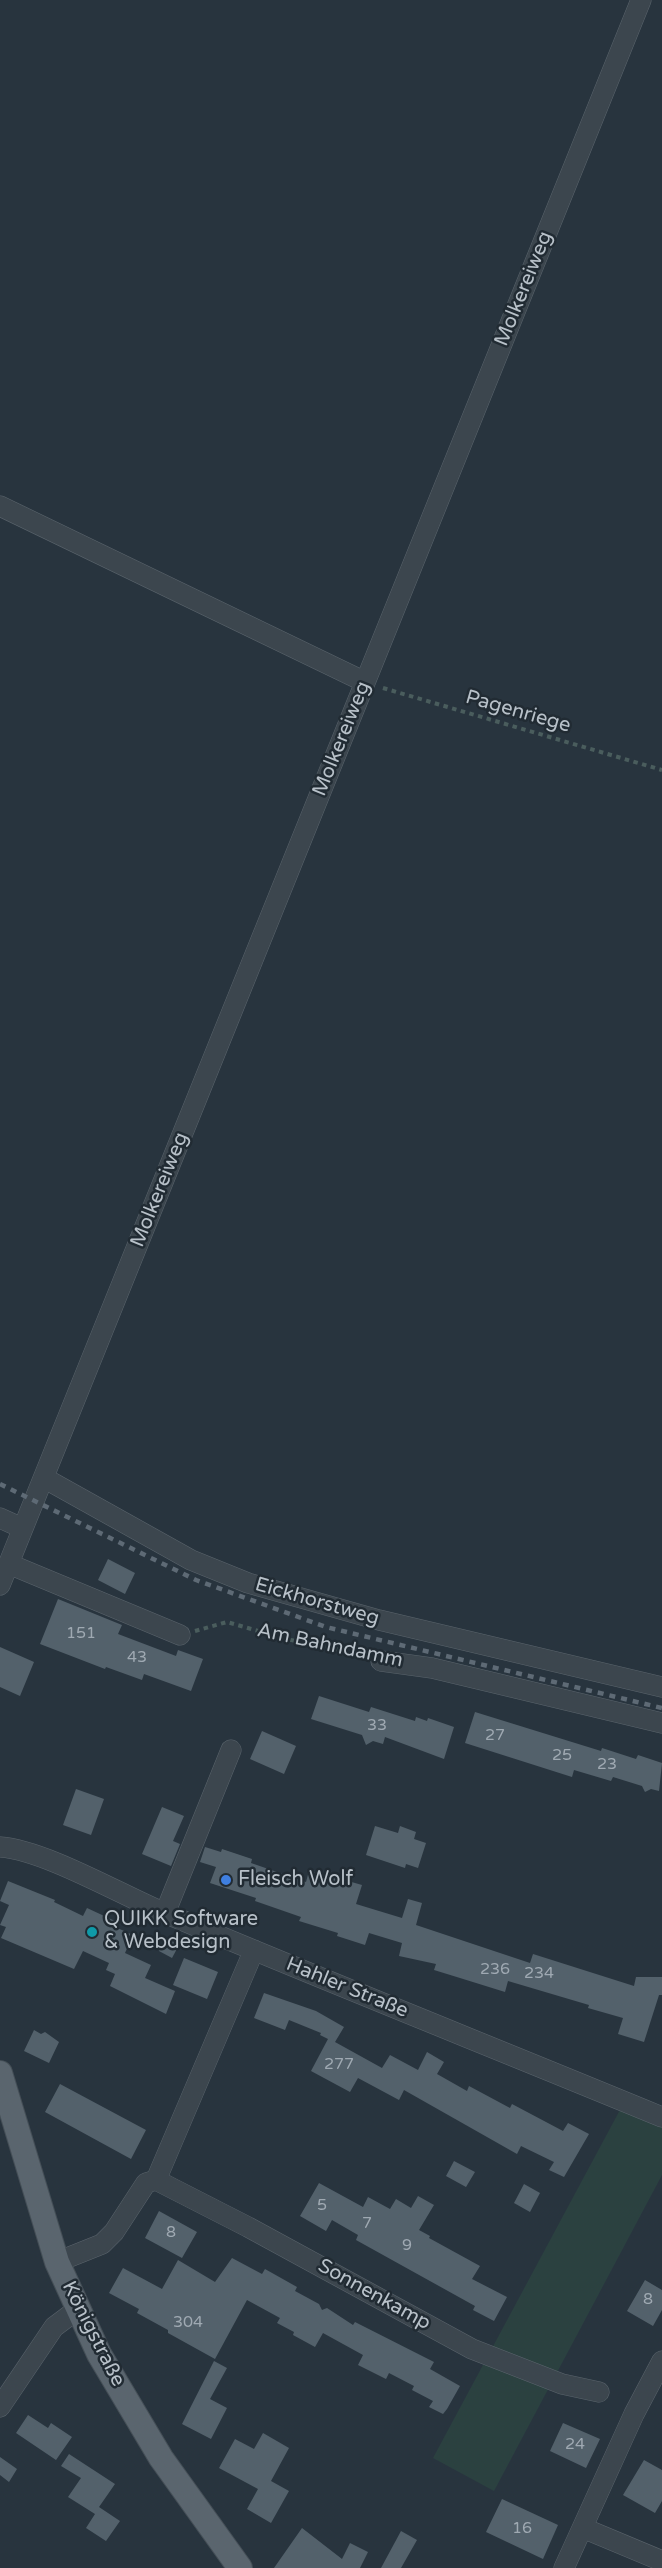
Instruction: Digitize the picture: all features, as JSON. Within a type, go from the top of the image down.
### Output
[{"type":"main road","name":"Königstraße","points":[[0,2073],[57,2262],[99,2354],[161,2458],[240,2568]]},
{"type":"street","name":"Molkereiweg","points":[[44,1478],[51,1454],[640,0]]},
{"type":"street","points":[[0,506],[365,682]]},
{"type":"street","points":[[0,1585],[44,1478]]},
{"type":"street","name":"Eickhorstweg","points":[[44,1478],[191,1560],[248,1583],[379,1620],[662,1687]]},
{"type":"street","points":[[0,1518],[22,1528]]},
{"type":"street","points":[[9,1564],[180,1635]]},
{"type":"street","name":"Am Bahndamm","points":[[381,1661],[432,1668],[662,1723]]},
{"type":"street","points":[[165,1913],[231,1750]]},
{"type":"street","name":"Hahler Straße","points":[[0,1847],[10,1847],[53,1862],[165,1913],[662,2116]]},
{"type":"street","points":[[57,2262],[102,2244],[114,2232],[146,2183],[156,2180],[254,1950]]},
{"type":"street","name":"Sonnenkamp","points":[[156,2180],[248,2226],[472,2349],[562,2384],[599,2392]]},
{"type":"street","points":[[0,2406],[54,2327],[78,2309]]},
{"type":"street","points":[[564,2568],[662,2361]]},
{"type":"street","points":[[583,2528],[662,2561]]},
{"type":"path","name":"Pagenriege","points":[[365,682],[662,770]]},
{"type":"path","name":"Am Bahndamm","points":[[180,1635],[227,1622],[381,1661]]},
{"type":"green space","points":[[621,2108],[662,2124],[662,2175],[494,2491],[433,2458]]},
{"type":"building","points":[[108,1559],[135,1573],[125,1594],[98,1580]]},
{"type":"building","points":[[58,1599],[122,1625],[118,1634],[176,1656],[178,1650],[203,1659],[191,1691],[144,1674],[142,1680],[106,1667],[105,1669],[40,1644]]},
{"type":"building","points":[[0,1647],[34,1662],[20,1696],[0,1687]]},
{"type":"building","points":[[319,1696],[369,1712],[371,1707],[415,1721],[416,1717],[427,1721],[428,1718],[454,1727],[444,1759],[385,1737],[383,1744],[373,1741],[366,1745],[362,1735],[311,1719]]},
{"type":"building","points":[[475,1712],[601,1751],[602,1748],[636,1759],[638,1755],[662,1763],[659,1791],[651,1789],[645,1792],[642,1786],[613,1777],[611,1781],[574,1770],[572,1777],[465,1743]]},
{"type":"building","points":[[262,1731],[296,1746],[284,1774],[250,1759]]},
{"type":"building","points":[[76,1789],[104,1799],[91,1835],[63,1825]]},
{"type":"building","points":[[162,1807],[184,1816],[173,1841],[180,1844],[171,1866],[142,1854]]},
{"type":"building","points":[[375,1826],[398,1833],[400,1826],[416,1832],[414,1839],[426,1843],[418,1868],[406,1864],[405,1868],[366,1855]]},
{"type":"building","points":[[205,1847],[221,1852],[222,1849],[252,1859],[251,1863],[306,1882],[309,1871],[327,1876],[329,1871],[349,1878],[348,1881],[362,1885],[356,1904],[402,1918],[408,1899],[422,1903],[416,1925],[530,1963],[533,1954],[634,1986],[636,1977],[662,1977],[662,1995],[659,1995],[644,2042],[618,2034],[623,2018],[588,2008],[589,2005],[508,1981],[505,1992],[434,1970],[436,1964],[399,1956],[402,1943],[369,1933],[365,1945],[337,1936],[338,1933],[299,1921],[301,1917],[255,1901],[256,1898],[210,1883],[216,1867],[200,1862]]},
{"type":"building","points":[[8,1881],[55,1900],[54,1902],[83,1916],[87,1908],[115,1921],[113,1926],[133,1935],[125,1953],[151,1965],[145,1978],[175,1991],[166,2014],[110,1986],[115,1974],[106,1970],[109,1963],[83,1951],[74,1969],[1,1938],[6,1927],[0,1925],[9,1905],[0,1901]]},
{"type":"building","points":[[166,1937],[179,1945],[172,1958],[159,1951]]},
{"type":"building","points":[[184,1958],[218,1972],[207,1999],[173,1985]]},
{"type":"building","points":[[264,1993],[316,2011],[344,2027],[335,2042],[382,2068],[390,2055],[418,2070],[427,2052],[444,2062],[437,2074],[467,2091],[469,2086],[510,2108],[512,2104],[563,2131],[568,2123],[589,2134],[564,2177],[549,2170],[554,2162],[521,2146],[517,2154],[404,2090],[399,2100],[358,2078],[350,2092],[311,2071],[328,2039],[320,2035],[321,2033],[289,2020],[285,2030],[254,2018]]},
{"type":"building","points":[[34,2030],[41,2034],[45,2032],[59,2042],[49,2063],[24,2051]]},
{"type":"building","points":[[60,2084],[146,2130],[131,2159],[45,2112]]},
{"type":"building","points":[[454,2161],[475,2172],[466,2187],[446,2176]]},
{"type":"building","points":[[319,2183],[363,2207],[368,2197],[390,2209],[396,2199],[411,2208],[418,2196],[434,2205],[419,2230],[430,2236],[429,2238],[480,2266],[472,2279],[507,2297],[494,2321],[473,2310],[475,2306],[356,2240],[358,2235],[332,2220],[326,2231],[300,2216]]},
{"type":"building","points":[[524,2184],[540,2193],[530,2212],[514,2203]]},
{"type":"building","points":[[159,2211],[197,2232],[182,2258],[145,2238]]},
{"type":"building","points":[[232,2258],[262,2274],[265,2269],[297,2287],[295,2291],[319,2304],[322,2310],[327,2308],[353,2325],[355,2322],[434,2362],[430,2369],[460,2386],[447,2409],[443,2414],[429,2407],[433,2401],[412,2390],[414,2386],[389,2373],[386,2379],[358,2365],[363,2355],[323,2333],[315,2347],[277,2323],[280,2318],[247,2300],[215,2359],[168,2333],[168,2330],[137,2313],[139,2309],[109,2293],[123,2268],[162,2289],[178,2260],[215,2282]]},
{"type":"building","points":[[645,2280],[662,2290],[662,2310],[653,2326],[627,2311]]},
{"type":"building","points":[[214,2361],[227,2368],[210,2399],[227,2408],[211,2439],[182,2424]]},
{"type":"building","points":[[28,2415],[48,2428],[51,2423],[72,2437],[56,2460],[16,2433]]},
{"type":"building","points":[[563,2423],[600,2439],[586,2468],[550,2451]]},
{"type":"building","points":[[263,2433],[289,2448],[271,2481],[289,2491],[271,2523],[247,2509],[258,2489],[219,2468],[235,2439],[254,2449]]},
{"type":"building","points":[[69,2454],[115,2484],[99,2507],[120,2521],[106,2541],[86,2528],[95,2514],[68,2497],[81,2478],[61,2466]]},
{"type":"building","points":[[0,2457],[17,2469],[9,2482],[0,2475]]},
{"type":"building","points":[[644,2460],[662,2470],[662,2501],[655,2513],[623,2495]]},
{"type":"building","points":[[502,2499],[558,2525],[543,2559],[486,2532]]},
{"type":"building","points":[[302,2528],[342,2559],[350,2543],[368,2552],[360,2568],[274,2568]]},
{"type":"building","points":[[401,2531],[417,2540],[401,2568],[381,2568]]},
{"type":"railway","points":[[0,1484],[196,1580],[326,1627],[662,1708]]},
{"type":"place","name":"Fleisch Wolf","points":[[226,1880]]},
{"type":"place","name":"QUIKK Software & Webdesign","points":[[92,1932]]}]
